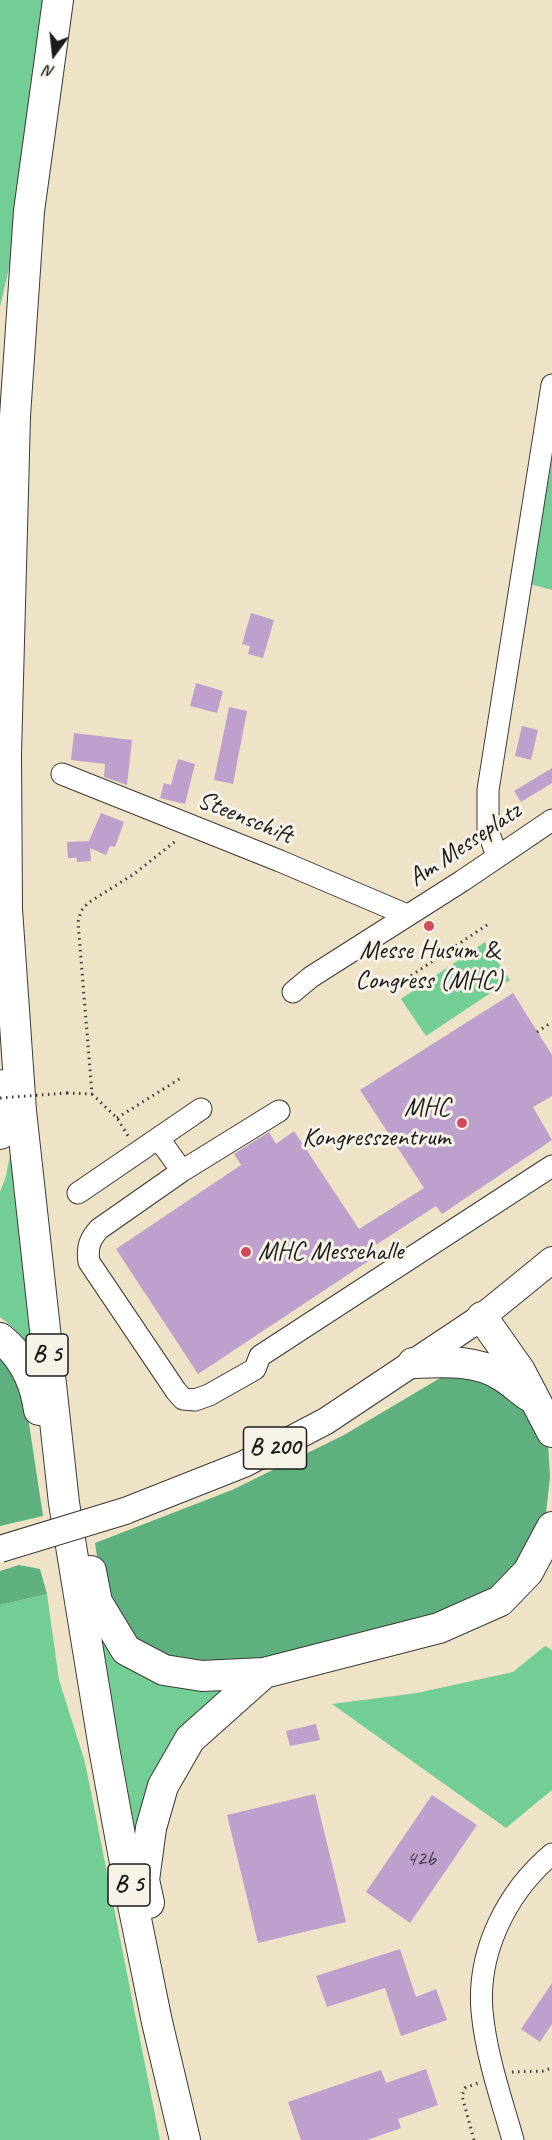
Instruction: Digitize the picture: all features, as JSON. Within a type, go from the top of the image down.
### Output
[{"type":"highway","name":"B 5","points":[[58,0],[29,211],[15,416],[4,922],[21,1111],[59,1471],[104,1748],[157,2022],[185,2140]]},
{"type":"highway","points":[[0,953],[4,1110],[0,1134]]},
{"type":"highway","points":[[482,1317],[520,1371],[552,1432]]},
{"type":"highway","points":[[0,1338],[20,1358],[31,1378],[37,1397],[51,1489],[64,1503]]},
{"type":"highway","points":[[412,1363],[452,1362],[481,1366],[501,1375],[536,1402]]},
{"type":"highway","points":[[59,1471],[76,1494],[97,1602],[126,1650],[164,1670],[202,1676],[264,1673],[439,1628],[500,1601],[528,1572],[552,1527]]},
{"type":"highway","points":[[157,2022],[168,1998],[144,1880],[151,1828],[163,1786],[190,1738],[264,1673]]},
{"type":"main road","points":[[482,1317],[552,1260]]},
{"type":"main road","name":"B 200","points":[[0,1550],[126,1511],[244,1464],[326,1421],[482,1317]]},
{"type":"street","points":[[497,856],[488,831],[488,790],[552,385]]},
{"type":"street","name":"Steenschift","points":[[62,774],[195,826],[407,915]]},
{"type":"street","name":"Am Messeplatz","points":[[293,992],[310,977],[462,881],[552,820]]},
{"type":"street","points":[[78,1193],[201,1109]]},
{"type":"street","points":[[279,1111],[182,1171],[99,1228],[91,1238],[87,1250],[89,1262],[183,1399],[195,1400],[209,1395],[255,1369],[260,1356],[552,1166]]},
{"type":"street","points":[[159,1139],[182,1171]]},
{"type":"street","points":[[513,2140],[495,2076],[482,2013],[488,1952],[507,1905],[530,1874],[552,1854]]},
{"type":"path","points":[[181,1078],[117,1118],[92,1094],[78,922],[81,911],[88,903],[134,874],[195,826]]},
{"type":"path","points":[[391,989],[490,923]]},
{"type":"path","points":[[537,1032],[552,1022]]},
{"type":"path","points":[[0,1098],[92,1094]]},
{"type":"path","points":[[474,2140],[462,2096],[465,2088],[509,2072],[543,2071],[552,2068]]},
{"type":"green space","points":[[0,0],[45,0],[16,237],[0,307]]},
{"type":"green space","points":[[552,460],[552,590],[530,584]]},
{"type":"green space","points":[[485,942],[510,980],[426,1036],[401,999]]},
{"type":"green space","points":[[14,1134],[35,1358],[24,1341],[0,1317],[0,1192],[6,1176]]},
{"type":"green space","points":[[0,1356],[19,1383],[28,1417],[43,1516],[0,1526]]},
{"type":"green space","points":[[447,1374],[484,1376],[519,1398],[548,1442],[550,1477],[545,1523],[493,1595],[346,1644],[204,1670],[131,1644],[103,1596],[95,1543],[232,1490],[344,1435]]},
{"type":"green space","points":[[19,1565],[40,1569],[47,1594],[0,1605],[0,1571]]},
{"type":"green space","points":[[47,1594],[59,1680],[84,1759],[160,2140],[0,2140],[0,1605]]},
{"type":"green space","points":[[90,1603],[251,1679],[186,1736],[138,1879]]},
{"type":"green space","points":[[545,1646],[552,1650],[552,1790],[506,1828],[332,1704],[417,1693],[513,1672]]},
{"type":"building","points":[[251,613],[274,620],[263,658],[248,654],[250,646],[242,644]]},
{"type":"building","points":[[196,683],[223,691],[217,713],[190,706]]},
{"type":"building","points":[[229,707],[247,711],[233,784],[214,780]]},
{"type":"building","points":[[522,726],[538,730],[531,760],[515,756]]},
{"type":"building","points":[[74,733],[132,740],[127,785],[104,777],[105,764],[71,760]]},
{"type":"building","points":[[178,759],[195,764],[185,804],[160,798],[164,783],[171,785]]},
{"type":"building","points":[[552,768],[552,783],[521,802],[514,791]]},
{"type":"building","points":[[101,813],[124,822],[115,847],[110,846],[106,855],[90,848],[91,861],[77,862],[77,858],[68,858],[67,842],[89,841]]},
{"type":"building","points":[[513,993],[552,1055],[552,1096],[533,1107],[552,1140],[442,1214],[436,1206],[371,1248],[376,1256],[198,1374],[116,1249],[241,1165],[234,1154],[269,1132],[276,1144],[294,1131],[359,1229],[424,1188],[360,1090]]},
{"type":"building","points":[[316,1724],[320,1740],[290,1746],[286,1731]]},
{"type":"building","points":[[315,1794],[346,1922],[258,1943],[227,1815]]},
{"type":"building","points":[[432,1795],[477,1825],[410,1923],[366,1892]]},
{"type":"building","points":[[400,1949],[416,1997],[436,1989],[447,2020],[401,2036],[385,1988],[327,2007],[316,1976]]},
{"type":"building","points":[[552,1983],[552,2024],[540,2042],[521,2029]]},
{"type":"building","points":[[426,2069],[438,2105],[398,2119],[401,2128],[367,2140],[301,2140],[288,2102],[381,2070],[386,2083]]},
{"type":"place","name":"Messe Husum & Congress (MHC)","points":[[429,926]]},
{"type":"place","name":"MHC Kongresszentrum","points":[[462,1123]]},
{"type":"place","name":"MHC Messehalle","points":[[246,1252]]}]
